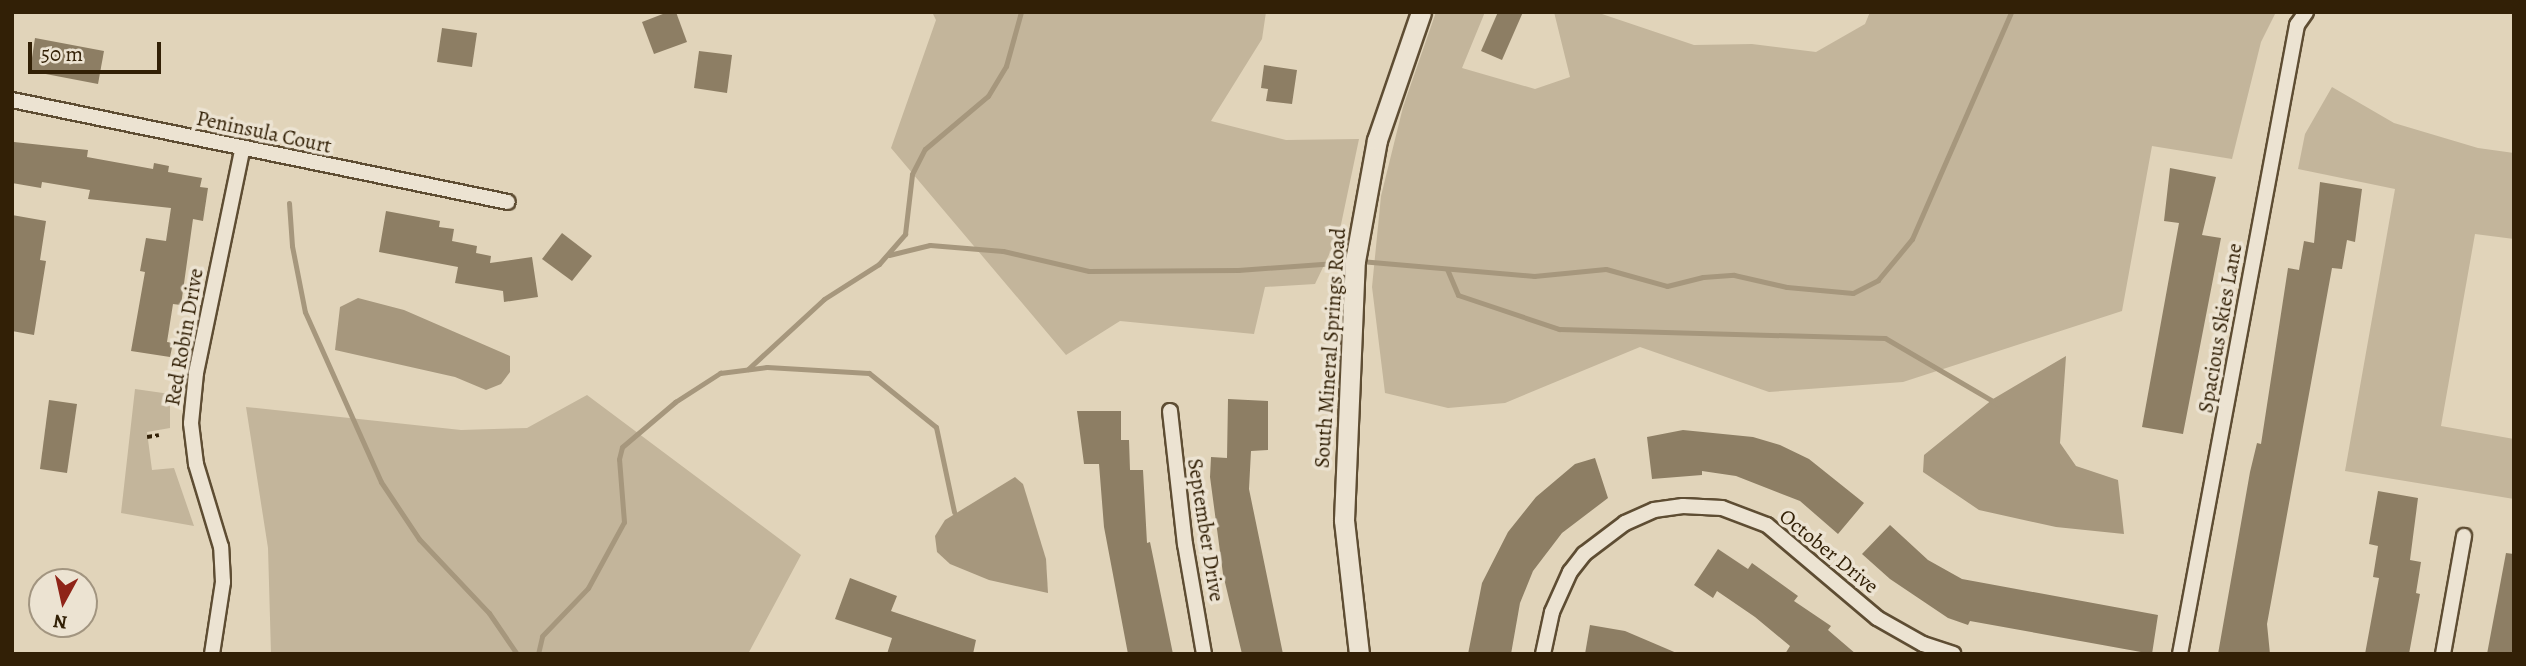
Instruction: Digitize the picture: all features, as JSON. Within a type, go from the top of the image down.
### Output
[{"type":"street","name":"South Mineral Springs Road","points":[[1359,654],[1343,520],[1355,261],[1377,140],[1422,12]]},
{"type":"street","name":"Spacious Skies Lane","points":[[2180,654],[2297,25],[2306,12]]},
{"type":"street","name":"Peninsula Court","points":[[12,100],[242,150],[508,202]]},
{"type":"street","name":"Red Robin Drive","points":[[212,654],[223,582],[221,547],[196,464],[191,423],[196,373],[242,150]]},
{"type":"street","name":"September Drive","points":[[1170,411],[1185,544],[1204,654]]},
{"type":"street","name":"October Drive","points":[[1543,654],[1552,612],[1570,572],[1584,554],[1625,523],[1654,510],[1683,506],[1722,508],[1767,525],[1877,618],[1923,644],[1953,654]]},
{"type":"street","points":[[2443,654],[2464,536]]},
{"type":"path","points":[[147,437],[159,435]]},
{"type":"shaded area","points":[[932,12],[1266,12],[1262,39],[1211,121],[1286,140],[1359,139],[1339,234],[1315,284],[1265,287],[1254,334],[1120,321],[1066,355],[891,148],[936,20]]},
{"type":"shaded area","points":[[1436,12],[1485,12],[1462,68],[1535,89],[1570,77],[1554,12],[1596,12],[1694,45],[1752,44],[1816,52],[1865,24],[1870,12],[2276,12],[2261,42],[2232,159],[2152,146],[2122,311],[1903,382],[1769,392],[1640,347],[1505,403],[1448,408],[1385,393],[1372,287],[1381,196],[1403,107]]},
{"type":"shaded area","points":[[2332,87],[2394,123],[2478,148],[2514,153],[2514,239],[2475,234],[2441,426],[2514,439],[2514,499],[2345,471],[2395,189],[2298,169],[2305,134]]},
{"type":"shaded area","points":[[358,298],[404,310],[510,356],[510,372],[501,384],[486,390],[455,377],[335,350],[340,307]]},
{"type":"shaded area","points":[[2066,356],[2060,443],[2076,466],[2118,480],[2124,534],[2056,527],[1979,510],[1923,472],[1924,455],[1993,399]]},
{"type":"shaded area","points":[[135,389],[170,394],[170,428],[147,432],[152,470],[174,468],[194,526],[121,513]]},
{"type":"shaded area","points":[[587,395],[801,555],[748,654],[271,654],[268,548],[246,407],[461,430],[527,428]]},
{"type":"shaded area","points":[[1015,477],[1023,484],[1046,559],[1048,593],[989,580],[950,564],[937,552],[935,536],[945,520]]},
{"type":"building","points":[[668,12],[676,12],[687,42],[654,54],[642,22]]},
{"type":"building","points":[[1498,12],[1523,12],[1502,60],[1481,51]]},
{"type":"building","points":[[442,28],[477,33],[472,67],[437,62]]},
{"type":"building","points":[[35,38],[104,51],[98,84],[30,71]]},
{"type":"building","points":[[699,51],[732,55],[727,93],[694,88]]},
{"type":"building","points":[[1264,65],[1297,70],[1292,104],[1266,101],[1268,89],[1261,88]]},
{"type":"building","points":[[14,142],[88,150],[87,157],[153,169],[154,163],[169,166],[168,172],[202,178],[200,187],[208,188],[203,221],[193,219],[181,305],[173,304],[167,342],[173,343],[170,357],[131,351],[145,272],[140,271],[146,238],[166,241],[171,208],[88,199],[90,190],[42,182],[41,188],[12,183]]},
{"type":"building","points":[[2170,168],[2216,177],[2202,235],[2221,238],[2183,434],[2142,427],[2179,223],[2164,221]]},
{"type":"building","points":[[2320,182],[2362,189],[2355,242],[2347,240],[2342,269],[2332,268],[2267,624],[2270,654],[2218,654],[2250,472],[2257,443],[2261,444],[2288,268],[2299,270],[2304,241],[2314,243]]},
{"type":"building","points":[[386,211],[440,221],[439,227],[454,229],[452,241],[477,246],[476,253],[491,256],[490,263],[532,257],[538,297],[504,302],[503,291],[455,283],[458,267],[379,252]]},
{"type":"building","points":[[12,215],[46,221],[40,260],[46,261],[34,335],[12,331]]},
{"type":"building","points":[[562,233],[592,256],[572,281],[542,259]]},
{"type":"building","points":[[1228,399],[1268,401],[1268,450],[1251,451],[1249,489],[1283,654],[1242,654],[1223,574],[1210,477],[1211,457],[1227,458]]},
{"type":"building","points":[[49,400],[77,404],[67,473],[40,469]]},
{"type":"building","points":[[1077,411],[1121,411],[1121,440],[1129,440],[1130,470],[1143,470],[1147,543],[1150,542],[1173,654],[1128,654],[1104,527],[1099,464],[1084,464]]},
{"type":"building","points":[[1683,430],[1753,437],[1780,445],[1809,459],[1864,503],[1838,534],[1800,501],[1736,476],[1702,471],[1702,475],[1652,479],[1647,437]]},
{"type":"building","points":[[1595,458],[1608,498],[1562,533],[1533,571],[1520,603],[1511,654],[1468,654],[1482,583],[1508,532],[1536,497],[1575,464]]},
{"type":"building","points":[[2378,491],[2418,498],[2410,560],[2421,562],[2416,593],[2420,594],[2409,654],[2365,654],[2379,578],[2373,577],[2378,546],[2369,544]]},
{"type":"building","points":[[1890,525],[1928,560],[1962,579],[2158,615],[2152,654],[1970,621],[1968,625],[1948,618],[1890,579],[1862,554]]},
{"type":"building","points":[[1718,549],[1748,569],[1752,563],[1798,596],[1794,601],[1831,626],[1828,630],[1856,654],[1785,654],[1790,646],[1755,617],[1717,591],[1713,598],[1694,585]]},
{"type":"building","points":[[2506,553],[2514,554],[2514,654],[2487,654]]},
{"type":"building","points":[[850,578],[897,596],[891,611],[976,640],[973,654],[887,654],[892,638],[835,619]]},
{"type":"building","points":[[1590,625],[1625,631],[1679,654],[1585,654]]},
{"type":"waterway","points":[[748,369],[824,299],[879,264],[905,234],[912,174],[925,149],[988,96],[1006,66],[1021,12]]},
{"type":"waterway","points":[[1360,261],[1534,276],[1606,269],[1667,286],[1703,277],[1734,275],[1787,287],[1853,293],[1878,280],[1912,239],[2011,12]]},
{"type":"waterway","points":[[289,203],[292,246],[305,312],[381,482],[419,539],[489,613],[517,654]]},
{"type":"waterway","points":[[889,255],[930,245],[1003,251],[1089,271],[1238,270],[1350,262]]},
{"type":"waterway","points":[[1447,269],[1458,295],[1559,329],[1885,338],[1998,404]]},
{"type":"waterway","points":[[538,654],[542,636],[588,588],[624,522],[619,459],[622,447],[675,402],[720,373],[767,367],[869,373],[936,427],[954,512]]}]
